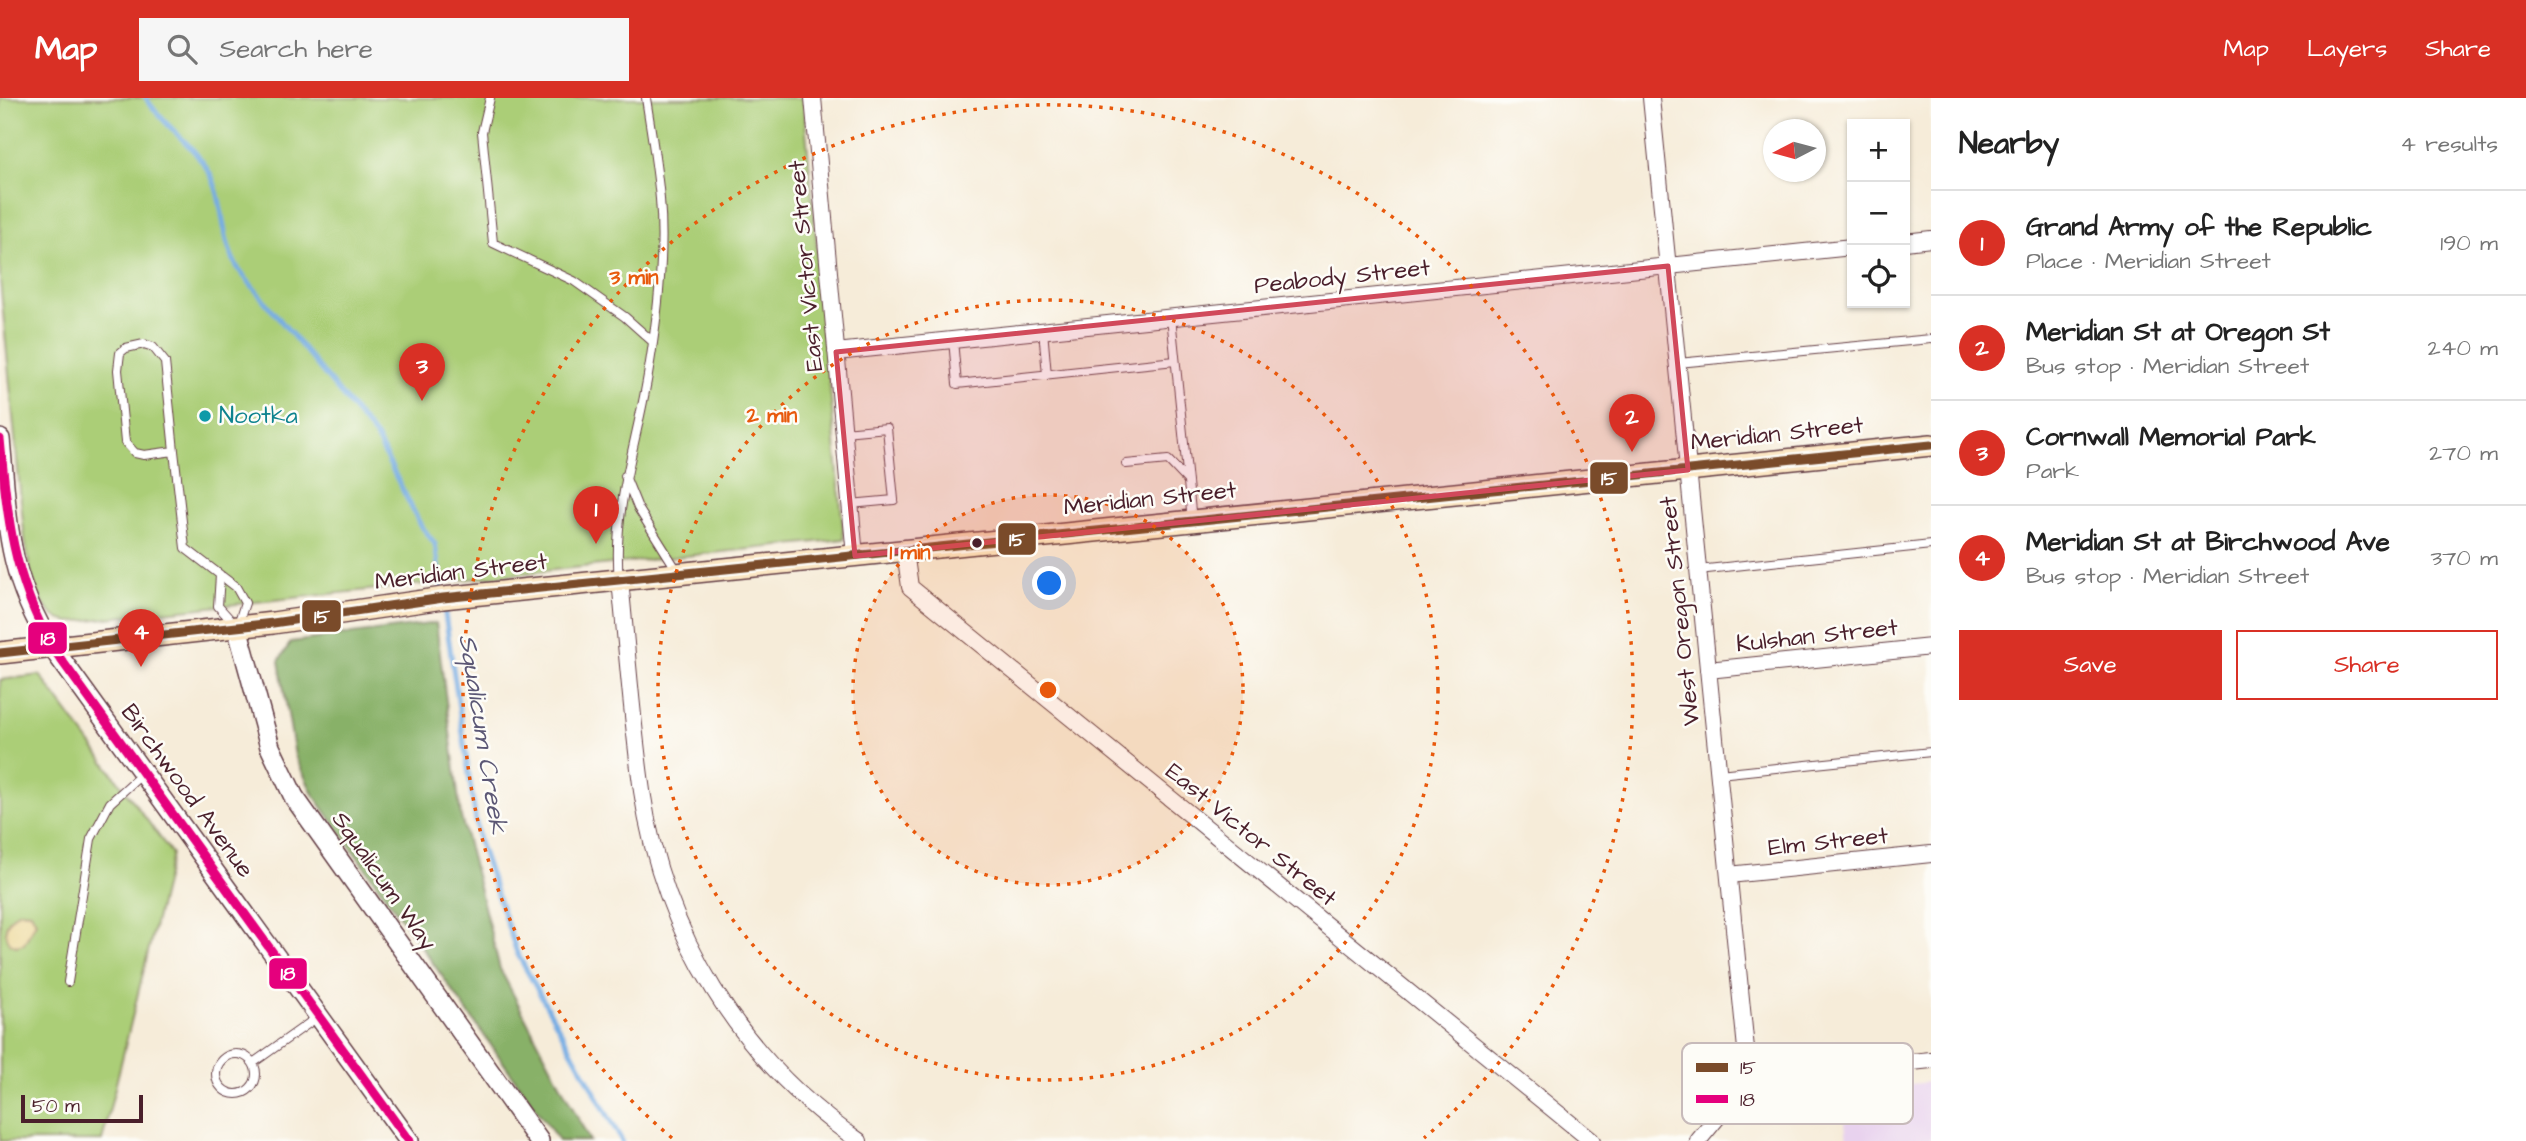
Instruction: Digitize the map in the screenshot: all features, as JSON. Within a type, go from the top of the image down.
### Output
[{"type":"main road","name":"Meridian Street","points":[[0,653],[237,627],[443,598],[1931,445]]},
{"type":"street","name":"East Victor Street","points":[[813,98],[855,556]]},
{"type":"street","name":"West Oregon Street","points":[[1651,98],[1745,1043]]},
{"type":"street","points":[[1910,241],[1931,239]]},
{"type":"street","name":"Peabody Street","points":[[836,352],[1847,248]]},
{"type":"street","name":"Birchwood Avenue","points":[[0,439],[10,551],[34,619],[52,648],[408,1141]]},
{"type":"street","name":"East Victor Street","points":[[905,551],[911,587],[1592,1141]]},
{"type":"street","points":[[620,580],[646,814],[663,877],[693,955],[738,1027],[767,1063],[799,1095],[859,1141]]},
{"type":"street","name":"Squalicum Way","points":[[237,627],[270,747],[294,797],[539,1141]]},
{"type":"street","name":"Kulshan Street","points":[[1708,670],[1931,647]]},
{"type":"street","name":"Elm Street","points":[[1729,875],[1931,854]]},
{"type":"street","points":[[1913,1062],[1931,1060]]},
{"type":"street","points":[[1698,1141],[1712,1124]]},
{"type":"lane","points":[[490,98],[482,126],[493,243],[574,281],[625,317],[653,342]]},
{"type":"lane","points":[[620,580],[618,534],[625,476],[641,414],[653,342],[660,251],[660,201],[646,98]]},
{"type":"lane","points":[[1171,317],[1192,521]]},
{"type":"lane","points":[[1042,330],[1047,375]]},
{"type":"lane","points":[[1678,363],[1931,339]]},
{"type":"lane","points":[[953,340],[957,384],[1175,361]]},
{"type":"lane","points":[[174,451],[144,455],[135,453],[125,442],[118,370],[120,353],[126,348],[144,344],[153,347],[165,362],[185,548],[236,587],[245,603],[237,627],[218,606],[220,575]]},
{"type":"lane","points":[[844,432],[887,428],[894,500],[850,504]]},
{"type":"lane","points":[[1126,464],[1168,460],[1187,480]]},
{"type":"lane","points":[[625,476],[638,508],[680,574]]},
{"type":"lane","points":[[1698,570],[1931,545]]},
{"type":"lane","points":[[1719,774],[1931,752]]},
{"type":"lane","points":[[68,982],[91,839],[110,803],[143,773]]},
{"type":"lane","points":[[253,1063],[319,1016]]},
{"type":"lane","points":[[235,1053],[253,1063],[255,1081],[247,1091],[235,1094],[219,1085],[216,1071],[222,1059],[235,1053]]},
{"type":"highlighted area","points":[[1668,266],[1688,470],[855,556],[836,352]]},
{"type":"shaded area","points":[[1931,1082],[1931,1141],[1847,1141],[1845,1124],[1913,1124],[1913,1084]]},
{"type":"green space","points":[[0,98],[803,98],[844,539],[70,622],[57,618],[47,609],[34,582],[24,534],[0,280]]},
{"type":"green space","points":[[436,623],[461,817],[500,969],[590,1141],[559,1141],[313,794],[295,756],[279,661],[291,642]]},
{"type":"green space","points":[[40,675],[172,854],[102,1141],[0,1141],[0,680]]},
{"type":"sand","points":[[19,911],[31,912],[36,922],[24,944],[16,946],[9,943],[6,929],[11,918]]},
{"type":"waterway","name":"Squalicum Creek","points":[[146,98],[209,172],[218,195],[228,246],[239,270],[376,437],[420,524],[435,544],[442,592]]},
{"type":"waterway","name":"Squalicum Creek","points":[[443,601],[479,842],[517,953],[622,1141]]},
{"type":"transit line","name":"18","points":[[0,439],[9,521],[20,571],[28,596],[52,647],[409,1141]]},
{"type":"transit line","name":"15","points":[[0,653],[273,623],[443,598],[1931,445]]},
{"type":"place","name":"Cornwall Memorial Park","points":[[422,401]]},
{"type":"place","name":"Nootka","points":[[205,416]]},
{"type":"place","name":"Meridian St at Oregon St","points":[[1632,452]]},
{"type":"place","name":"Grand Army of the Republic","points":[[596,544]]},
{"type":"place","name":"Meridian St at Birchwood Ave","points":[[141,667]]}]
